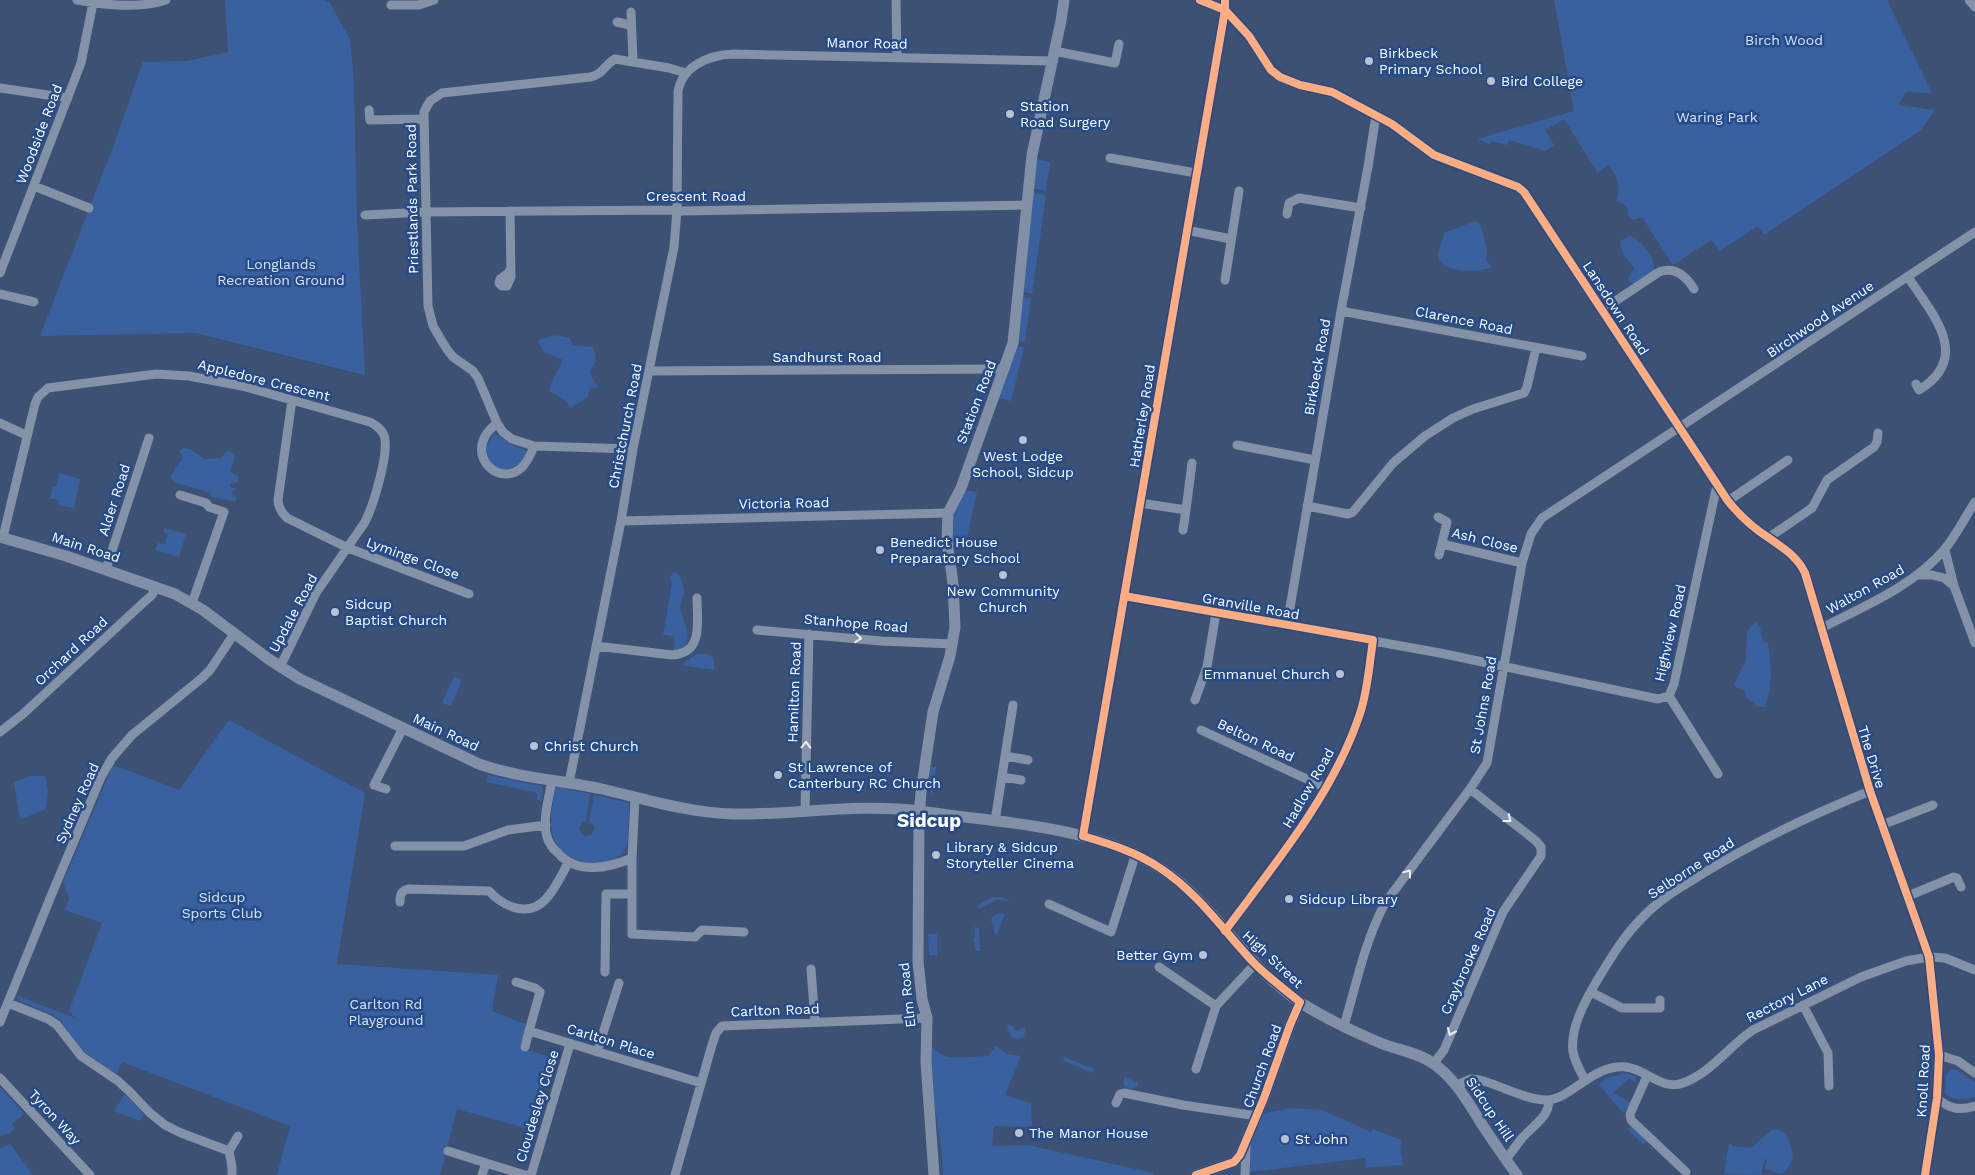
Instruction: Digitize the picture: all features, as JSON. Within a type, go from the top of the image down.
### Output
[{"type":"main road","name":"Station Road","points":[[920,810],[933,712],[953,644],[955,608],[947,541],[948,513],[961,488],[1014,343],[1026,205],[1034,142],[1064,0]]},
{"type":"main road","name":"Main Road","points":[[1,537],[106,569],[156,587],[192,603],[280,667],[313,686],[494,769],[635,798],[699,810],[734,814],[850,808],[920,810]]},
{"type":"main road","name":"High Street","points":[[920,810],[1083,836],[1136,853],[1182,884],[1196,897],[1255,964],[1300,1002],[1379,1043],[1434,1063]]},
{"type":"main road","name":"Elm Road","points":[[920,810],[918,948],[922,999],[927,1018],[926,1062],[934,1175]]},
{"type":"main road","name":"Church Road","points":[[1196,1175],[1216,1168],[1246,1138],[1257,1116],[1300,1002]]},
{"type":"main road","name":"Sidcup Hill","points":[[1434,1063],[1457,1085],[1517,1175]]},
{"type":"street","points":[[77,0],[128,5],[154,4],[166,0]]},
{"type":"street","points":[[391,5],[419,5],[434,0]]},
{"type":"street","points":[[896,0],[897,58]]},
{"type":"street","points":[[1200,0],[1225,10]]},
{"type":"street","name":"Hatherley Road","points":[[1083,836],[1225,10],[1225,0]]},
{"type":"street","points":[[1969,0],[1975,7]]},
{"type":"street","name":"Woodside Road","points":[[0,272],[81,63],[93,3]]},
{"type":"street","name":"Lansdown Road","points":[[1225,10],[1249,36],[1271,70],[1280,77],[1300,85],[1332,92],[1407,133],[1434,155],[1518,187],[1524,192],[1728,501],[1741,517],[1800,561]]},
{"type":"street","points":[[631,12],[630,25],[633,62]]},
{"type":"street","points":[[617,22],[630,25]]},
{"type":"street","name":"Manor Road","points":[[686,73],[698,64],[718,55],[897,58],[1053,56],[1115,63],[1119,44]]},
{"type":"street","name":"Priestlands Park Road","points":[[633,449],[534,446],[512,439],[497,423],[478,378],[473,371],[453,357],[433,326],[428,294],[424,112],[430,101],[442,92],[590,77],[602,72],[609,62],[615,59],[686,73]]},
{"type":"street","name":"Christchurch Road","points":[[569,783],[674,246],[677,210],[678,92],[686,73]]},
{"type":"street","points":[[0,88],[68,98]]},
{"type":"street","points":[[369,110],[370,120],[424,119]]},
{"type":"street","name":"Birkbeck Road","points":[[1287,625],[1376,115]]},
{"type":"street","points":[[1110,158],[1196,173]]},
{"type":"street","points":[[34,186],[89,208]]},
{"type":"street","points":[[1225,280],[1239,191]]},
{"type":"street","points":[[1287,214],[1289,203],[1299,198],[1361,208]]},
{"type":"street","name":"Crescent Road","points":[[365,215],[426,212],[691,211],[1026,205]]},
{"type":"street","points":[[510,211],[510,269]]},
{"type":"street","points":[[1186,230],[1231,239]]},
{"type":"street","name":"Birchwood Avenue","points":[[1679,428],[1975,232]]},
{"type":"street","points":[[1602,310],[1666,269],[1674,270],[1686,277],[1694,289]]},
{"type":"street","points":[[1908,277],[1946,340],[1946,356],[1941,370],[1932,382],[1918,387],[1924,399]]},
{"type":"street","points":[[0,294],[34,302]]},
{"type":"street","name":"Clarence Road","points":[[1341,311],[1582,356]]},
{"type":"street","points":[[1307,506],[1348,514],[1353,512],[1392,463],[1425,436],[1453,418],[1473,409],[1524,393],[1536,348]]},
{"type":"street","name":"Sandhurst Road","points":[[649,371],[1005,369]]},
{"type":"street","name":"Appledore Crescent","points":[[1,537],[26,435],[38,397],[48,388],[58,385],[166,374],[232,384],[376,425],[384,435],[385,450],[374,502],[365,522],[348,548]]},
{"type":"street","name":"Lyminge Close","points":[[292,400],[279,493],[279,506],[288,518],[348,548],[469,594]]},
{"type":"street","points":[[0,423],[26,435]]},
{"type":"street","points":[[497,423],[488,431],[481,450],[488,468],[497,472],[514,472],[520,469],[528,460],[534,446]]},
{"type":"street","name":"St Johns Road","points":[[1344,1026],[1377,919],[1385,903],[1470,789],[1487,763],[1522,563],[1531,534],[1542,518],[1679,428]]},
{"type":"street","points":[[1768,538],[1812,508],[1827,480],[1874,447],[1877,442],[1878,433]]},
{"type":"street","name":"Alder Road","points":[[106,569],[149,438]]},
{"type":"street","points":[[1237,445],[1315,460]]},
{"type":"street","points":[[1728,501],[1788,460]]},
{"type":"street","points":[[1183,530],[1192,463]]},
{"type":"street","name":"Highview Road","points":[[1717,485],[1674,684],[1669,696],[1718,774]]},
{"type":"street","points":[[180,495],[206,503],[224,512],[192,603]]},
{"type":"street","name":"Walton Road","points":[[1822,628],[1888,593],[1917,575],[1945,550],[1975,502]]},
{"type":"street","points":[[1140,503],[1186,510]]},
{"type":"street","name":"Victoria Road","points":[[621,520],[948,513]]},
{"type":"street","name":"Ash Close","points":[[1438,517],[1446,522],[1440,555]]},
{"type":"street","name":"Ash Close","points":[[1442,544],[1522,563]]},
{"type":"street","name":"Updale Road","points":[[280,667],[316,593],[348,548]]},
{"type":"street","points":[[1945,550],[1954,586],[1975,643]]},
{"type":"street","name":"The Drive","points":[[1800,561],[1822,628],[1870,791],[1929,957]]},
{"type":"street","points":[[1917,575],[1932,575],[1944,578],[1954,586]]},
{"type":"street","name":"Orchard Road","points":[[0,732],[23,714],[143,604],[152,595],[156,587]]},
{"type":"street","name":"Granville Road","points":[[1124,596],[1504,665],[1658,699],[1669,696]]},
{"type":"street","points":[[596,646],[681,655],[695,643],[697,634],[697,598]]},
{"type":"street","points":[[1195,700],[1207,667],[1216,613]]},
{"type":"street","name":"Stanhope Road","points":[[757,630],[953,644]]},
{"type":"street","name":"Sydney Road","points":[[0,1022],[50,896],[101,777],[112,758],[132,735],[210,670],[234,634]]},
{"type":"street","name":"Hamilton Road","points":[[805,811],[809,634]]},
{"type":"street","name":"Hadlow Road","points":[[1225,931],[1290,842],[1326,788],[1357,723],[1373,640]]},
{"type":"street","points":[[995,821],[1013,705]]},
{"type":"street","points":[[386,789],[374,786],[403,728]]},
{"type":"street","name":"Belton Road","points":[[1201,730],[1326,788]]},
{"type":"street","points":[[1005,756],[1028,760]]},
{"type":"street","points":[[1002,777],[1021,780]]},
{"type":"street","points":[[552,780],[546,825],[548,838],[553,848],[568,863],[581,867],[598,867],[614,865],[632,858]]},
{"type":"street","name":"Craybrooke Road","points":[[1434,1063],[1444,1050],[1503,912],[1541,856],[1540,847],[1536,841],[1470,789]]},
{"type":"street","name":"Selborne Road","points":[[1585,1080],[1576,1064],[1573,1051],[1574,1032],[1591,992],[1608,963],[1642,917],[1673,892],[1747,847],[1870,791]]},
{"type":"street","points":[[635,798],[632,858],[632,934],[696,937],[702,930],[744,932]]},
{"type":"street","points":[[1882,824],[1933,806]]},
{"type":"street","points":[[395,846],[464,846],[508,830],[546,825]]},
{"type":"street","points":[[1049,904],[1111,932],[1136,853]]},
{"type":"street","points":[[400,902],[400,895],[404,890],[408,889],[489,891],[498,901],[509,907],[525,910],[544,902],[568,863]]},
{"type":"street","points":[[1908,896],[1954,878],[1957,878],[1961,887]]},
{"type":"street","points":[[605,972],[606,894],[632,894]]},
{"type":"street","name":"Rectory Lane","points":[[1550,1100],[1598,1072],[1619,1068],[1630,1068],[1670,1085],[1684,1083],[1701,1074],[1748,1033],[1861,977],[1886,967],[1929,957],[1945,958],[1975,970]]},
{"type":"street","name":"Knoll Road","points":[[1925,1175],[1937,1098],[1940,1055],[1929,957]]},
{"type":"street","points":[[1196,1069],[1216,1006],[1255,964]]},
{"type":"street","points":[[1159,967],[1216,1006]]},
{"type":"street","points":[[811,969],[815,1022]]},
{"type":"street","points":[[516,982],[535,988],[540,992],[525,1047]]},
{"type":"street","points":[[597,1052],[619,983]]},
{"type":"street","points":[[1591,992],[1622,1008],[1660,1008],[1660,1000]]},
{"type":"street","points":[[8,1003],[48,1019],[57,1025],[81,1056],[118,1082],[150,1113],[166,1125],[181,1133],[230,1151]]},
{"type":"street","points":[[1803,1005],[1828,1053],[1829,1086]]},
{"type":"street","name":"Carlton Road","points":[[675,1175],[700,1083],[716,1033],[722,1026],[927,1018]]},
{"type":"street","name":"Carlton Place","points":[[529,1031],[700,1083]]},
{"type":"street","name":"Cloudesley Close","points":[[448,1151],[527,1175],[532,1172],[570,1044]]},
{"type":"street","points":[[1940,1055],[1958,1061],[1975,1073]]},
{"type":"street","points":[[1647,1076],[1630,1114],[1630,1120],[1686,1172]]},
{"type":"street","name":"Tyron Way","points":[[0,1078],[90,1175]]},
{"type":"street","points":[[1457,1085],[1471,1079],[1480,1080],[1536,1098],[1550,1100],[1545,1115],[1521,1139],[1506,1159]]},
{"type":"street","points":[[1116,1103],[1122,1093],[1141,1092],[1257,1116]]},
{"type":"street","points":[[1937,1098],[1953,1108],[1963,1110],[1975,1106]]},
{"type":"street","points":[[232,1175],[230,1151],[238,1136]]},
{"type":"street","points":[[1245,1175],[1246,1138]]},
{"type":"street","points":[[482,1175],[486,1163]]},
{"type":"green space","name":"Longlands Recreation Ground","points":[[225,0],[324,0],[330,3],[350,39],[354,82],[357,223],[365,375],[196,333],[40,336],[113,147],[143,62],[187,61],[228,52]]},
{"type":"green space","name":"Waring Park","points":[[1554,0],[1887,0],[1932,93],[1906,92],[1898,105],[1935,110],[1920,131],[1764,235],[1758,226],[1720,251],[1711,240],[1673,265],[1642,217],[1634,220],[1628,216],[1628,208],[1616,201],[1619,191],[1618,182],[1608,165],[1598,173],[1564,119],[1545,130],[1554,145],[1545,151],[1509,140],[1507,145],[1491,141],[1490,144],[1477,139],[1574,111]]},
{"type":"green space","points":[[1036,159],[1050,162],[1046,191],[1033,188]]},
{"type":"green space","points":[[1033,193],[1046,195],[1032,294],[1024,292]]},
{"type":"green space","points":[[1475,221],[1479,223],[1482,229],[1487,251],[1486,260],[1492,267],[1464,271],[1456,270],[1443,264],[1439,260],[1438,254],[1444,233]]},
{"type":"green space","points":[[1629,236],[1643,245],[1653,260],[1654,266],[1654,271],[1635,285],[1628,280],[1631,272],[1635,269],[1623,253],[1620,241]]},
{"type":"green space","points":[[1023,297],[1031,298],[1025,342],[1019,341]]},
{"type":"green space","points":[[557,335],[569,338],[573,345],[593,347],[596,359],[590,370],[592,378],[598,387],[589,389],[588,397],[570,408],[566,401],[549,391],[563,360],[544,352],[538,340]]},
{"type":"green space","points":[[1018,346],[1024,347],[1011,401],[998,398]]},
{"type":"green space","points":[[495,433],[514,446],[527,451],[524,459],[504,470],[491,464],[486,455],[486,445]]},
{"type":"green space","points":[[183,448],[190,449],[204,459],[221,458],[227,451],[231,452],[235,457],[230,472],[238,476],[238,482],[230,484],[230,487],[237,489],[231,492],[237,498],[235,501],[211,497],[211,493],[179,485],[170,478],[182,460],[182,455],[179,451]]},
{"type":"green space","points":[[59,473],[80,479],[74,508],[58,505],[59,500],[50,498],[53,487],[56,487]]},
{"type":"green space","points":[[964,490],[977,492],[965,547],[952,545],[955,509]]},
{"type":"green space","points":[[164,528],[186,534],[179,557],[155,550],[158,543],[165,544],[168,534],[163,532]]},
{"type":"green space","points":[[673,572],[679,575],[683,587],[684,594],[680,606],[688,637],[683,648],[676,651],[673,650],[675,643],[672,636],[663,635],[672,583],[670,578]]},
{"type":"green space","points":[[1756,622],[1760,628],[1763,641],[1768,643],[1770,659],[1771,676],[1769,692],[1764,707],[1758,707],[1745,696],[1744,689],[1737,688],[1734,685],[1746,660],[1747,631]]},
{"type":"green space","points":[[696,654],[708,654],[711,656],[714,661],[714,670],[682,665]]},
{"type":"green space","points":[[454,676],[462,680],[451,706],[442,703]]},
{"type":"green space","name":"Sidcup Sports Club","points":[[229,720],[365,793],[337,964],[498,975],[492,1011],[527,1025],[521,1048],[553,1058],[529,1129],[457,1109],[440,1175],[277,1175],[290,1126],[122,1062],[116,1075],[80,1049],[61,1021],[53,1015],[18,1000],[17,996],[75,1018],[69,1011],[102,923],[65,910],[69,899],[63,882],[113,765],[179,790]]},
{"type":"green space","points":[[931,767],[936,767],[932,797],[929,787]]},
{"type":"green space","points":[[488,775],[541,786],[543,790],[542,801],[537,800],[537,793],[487,782]]},
{"type":"green space","points":[[31,776],[45,776],[48,791],[46,809],[22,819],[19,815],[14,782]]},
{"type":"green space","points":[[555,788],[590,794],[586,821],[579,828],[581,834],[585,836],[591,835],[595,829],[594,825],[589,821],[594,795],[629,803],[628,841],[624,851],[616,858],[605,862],[593,863],[581,861],[560,849],[554,839],[551,827],[551,814]]},
{"type":"green space","points":[[993,897],[1002,897],[1011,901],[996,900],[979,909],[978,905]]},
{"type":"green space","points":[[1000,913],[1005,914],[996,936],[991,920],[993,916]]},
{"type":"green space","points":[[975,926],[979,929],[980,951],[976,951],[973,938],[975,937]]},
{"type":"green space","points":[[928,934],[937,934],[937,955],[929,955]]},
{"type":"green space","points":[[1008,1024],[1013,1026],[1016,1031],[1024,1028],[1026,1030],[1023,1038],[1015,1039],[1011,1036],[1007,1027]]},
{"type":"green space","points":[[996,1046],[1007,1054],[1021,1056],[1005,1095],[1031,1103],[1032,1127],[994,1126],[992,1146],[1028,1145],[1154,1173],[1153,1175],[943,1175],[942,1154],[926,1048],[934,1048],[944,1056],[967,1057],[988,1056]]},
{"type":"green space","points":[[1064,1057],[1094,1069],[1092,1073],[1063,1060]]},
{"type":"green space","points":[[1951,1069],[1957,1070],[1975,1082],[1975,1097],[1960,1099],[1952,1098],[1945,1094],[1946,1075]]},
{"type":"green space","points":[[1625,1073],[1636,1076],[1636,1083],[1629,1078],[1613,1093],[1631,1103],[1623,1113],[1599,1084],[1607,1078]]},
{"type":"green space","points":[[1125,1077],[1139,1083],[1137,1087],[1131,1089],[1124,1086]]},
{"type":"green space","points":[[0,1087],[24,1114],[12,1124],[15,1128],[10,1133],[0,1136]]},
{"type":"green space","points":[[125,1094],[144,1115],[140,1121],[114,1111]]},
{"type":"green space","points":[[1293,1108],[1322,1110],[1371,1132],[1372,1129],[1402,1140],[1400,1149],[1403,1165],[1365,1168],[1366,1158],[1249,1172],[1250,1141],[1264,1113]]},
{"type":"green space","points":[[1631,1125],[1647,1141],[1643,1144],[1627,1129]]},
{"type":"green space","points":[[1773,1129],[1783,1131],[1790,1142],[1793,1153],[1790,1164],[1782,1174],[1765,1169],[1767,1161],[1765,1158],[1761,1175],[1724,1174],[1729,1143],[1733,1146],[1751,1148]]},
{"type":"green space","points":[[10,1144],[33,1175],[0,1175],[0,1148]]},
{"type":"cycle path","points":[[1200,0],[1225,10],[1249,36],[1271,70],[1280,77],[1300,85],[1332,92],[1392,124],[1434,155],[1518,187],[1524,192],[1728,501],[1747,521],[1790,553],[1802,567],[1870,791],[1929,957],[1939,1055],[1937,1098],[1925,1175]]},
{"type":"cycle path","points":[[1196,1175],[1234,1162],[1240,1155],[1264,1098],[1300,1002],[1254,963],[1210,912],[1174,878],[1151,862],[1132,853],[1083,836],[1225,10],[1225,0]]},
{"type":"cycle path","points":[[1124,596],[1373,640],[1363,702],[1346,750],[1332,778],[1299,831],[1225,931]]},
{"type":"place","name":"Birkbeck Primary School","points":[[1369,61]]},
{"type":"place","name":"Bird College","points":[[1491,81]]},
{"type":"place","name":"Station Road Surgery","points":[[1010,114]]},
{"type":"place","name":"West Lodge School, Sidcup","points":[[1023,440]]},
{"type":"place","name":"Benedict House Preparatory School","points":[[880,550]]},
{"type":"place","name":"New Community Church","points":[[1003,575]]},
{"type":"place","name":"Sidcup Baptist Church","points":[[335,612]]},
{"type":"place","name":"Emmanuel Church","points":[[1340,674]]},
{"type":"place","name":"Christ Church","points":[[534,746]]},
{"type":"place","name":"St Lawrence of Canterbury RC Church","points":[[778,775]]},
{"type":"place","name":"Library & Sidcup Storyteller Cinema","points":[[936,855]]},
{"type":"place","name":"Sidcup Library","points":[[1289,899]]},
{"type":"place","name":"Better Gym","points":[[1203,955]]},
{"type":"place","name":"The Manor House","points":[[1019,1133]]},
{"type":"place","name":"St John","points":[[1285,1139]]},
{"type":"district","name":"Sidcup","points":[[929,820]]},
{"type":"park label","name":"Birch Wood","points":[[1784,40]]},
{"type":"park label","name":"Carlton Rd Playground","points":[[386,1012]]}]
